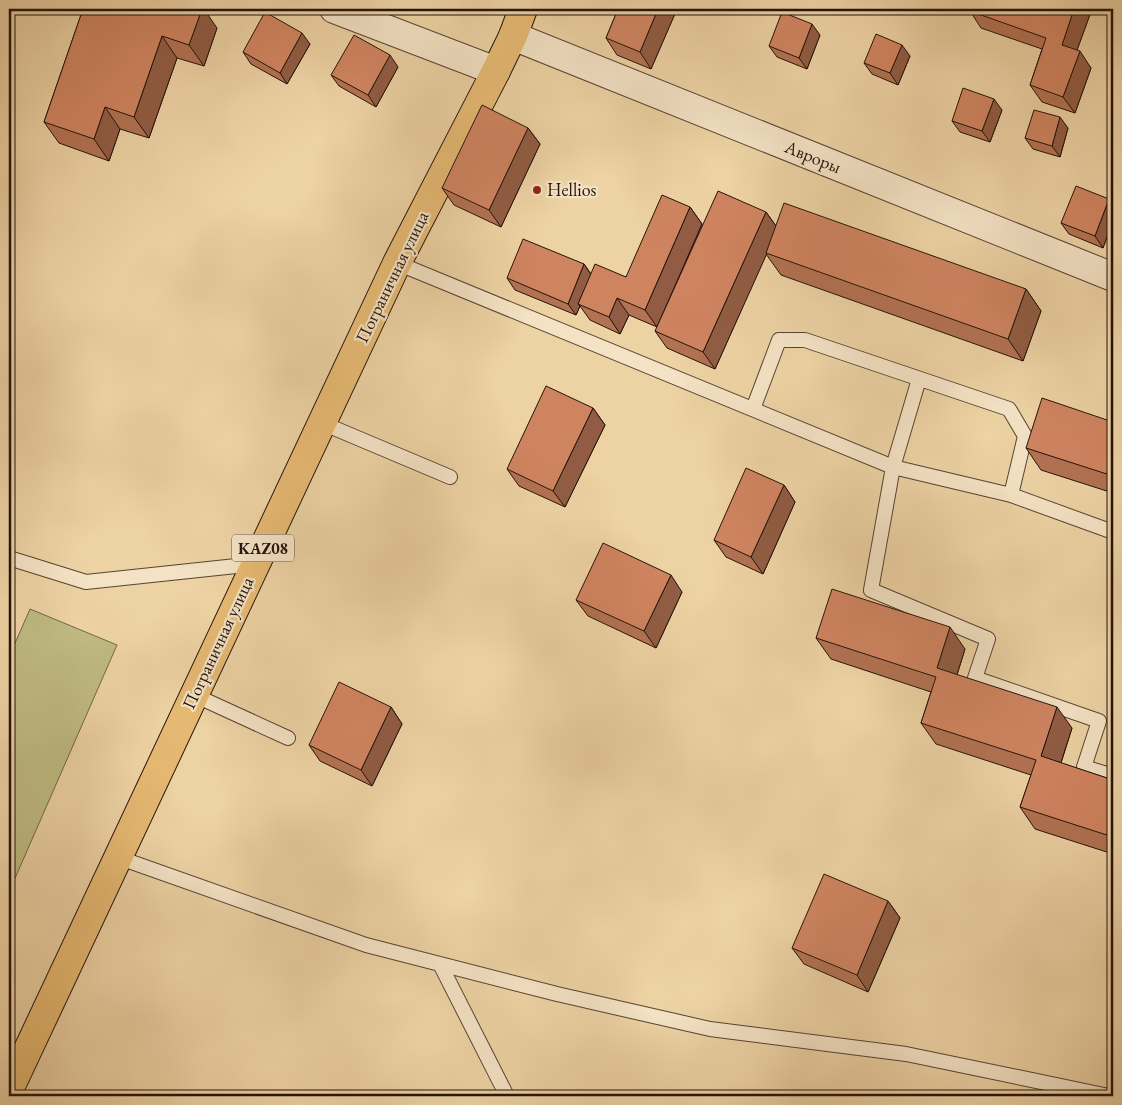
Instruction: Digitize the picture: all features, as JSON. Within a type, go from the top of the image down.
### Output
[{"type":"highway","name":"Пограничная улица","points":[[9,1090],[397,263],[496,71],[513,36],[523,9]]},
{"type":"street","points":[[334,9],[496,71]]},
{"type":"street","name":"Авроры","points":[[513,36],[1113,277]]},
{"type":"lane","points":[[397,263],[893,467],[1011,495],[1113,532]]},
{"type":"lane","points":[[753,409],[779,340],[805,340],[1009,409],[1025,436],[1011,495]]},
{"type":"lane","points":[[919,379],[893,467],[871,590],[988,639],[975,678],[1099,721],[1084,768],[1113,776]]},
{"type":"lane","points":[[322,423],[450,477]]},
{"type":"lane","points":[[9,558],[86,582],[255,564]]},
{"type":"lane","points":[[194,695],[288,738]]},
{"type":"lane","points":[[118,857],[366,945],[556,994],[710,1028],[906,1054],[1109,1096]]},
{"type":"lane","points":[[440,964],[507,1096]]},
{"type":"shaded area","points":[[30,609],[117,645],[9,892],[9,657]]},
{"type":"building","points":[[83,9],[202,9],[189,45],[162,36],[134,117],[105,107],[94,139],[44,122]]},
{"type":"building","points":[[618,9],[658,9],[640,52],[606,38]]},
{"type":"building","points":[[970,9],[1074,9],[1062,45],[1080,51],[1063,97],[1030,85],[1046,38],[970,11]]},
{"type":"building","points":[[265,12],[302,33],[280,73],[243,52]]},
{"type":"building","points":[[782,12],[812,24],[799,58],[769,46]]},
{"type":"building","points":[[876,34],[902,45],[890,73],[864,63]]},
{"type":"building","points":[[354,35],[390,55],[368,95],[331,75]]},
{"type":"building","points":[[963,88],[994,99],[982,131],[952,121]]},
{"type":"building","points":[[482,105],[528,128],[489,210],[442,188]]},
{"type":"building","points":[[1034,110],[1060,117],[1052,146],[1025,138]]},
{"type":"building","points":[[1076,186],[1109,199],[1095,236],[1061,223]]},
{"type":"building","points":[[718,191],[766,212],[703,352],[655,331]]},
{"type":"building","points":[[662,195],[690,207],[645,310],[617,298],[609,317],[578,304],[595,264],[626,277]]},
{"type":"building","points":[[784,203],[1026,289],[1008,339],[766,253]]},
{"type":"building","points":[[523,239],[584,264],[568,304],[507,278]]},
{"type":"building","points":[[546,386],[593,408],[553,491],[507,469]]},
{"type":"building","points":[[1042,398],[1113,422],[1113,476],[1026,448]]},
{"type":"building","points":[[746,468],[784,485],[751,557],[714,540]]},
{"type":"building","points":[[603,543],[671,575],[644,631],[576,600]]},
{"type":"building","points":[[832,589],[950,627],[937,668],[1057,707],[1041,756],[1113,780],[1113,837],[1020,807],[1036,760],[921,723],[936,677],[816,638]]},
{"type":"building","points":[[339,682],[391,707],[361,770],[309,745]]},
{"type":"building","points":[[824,874],[888,901],[857,975],[792,948]]},
{"type":"place","name":"Hellios","points":[[537,190]]}]
